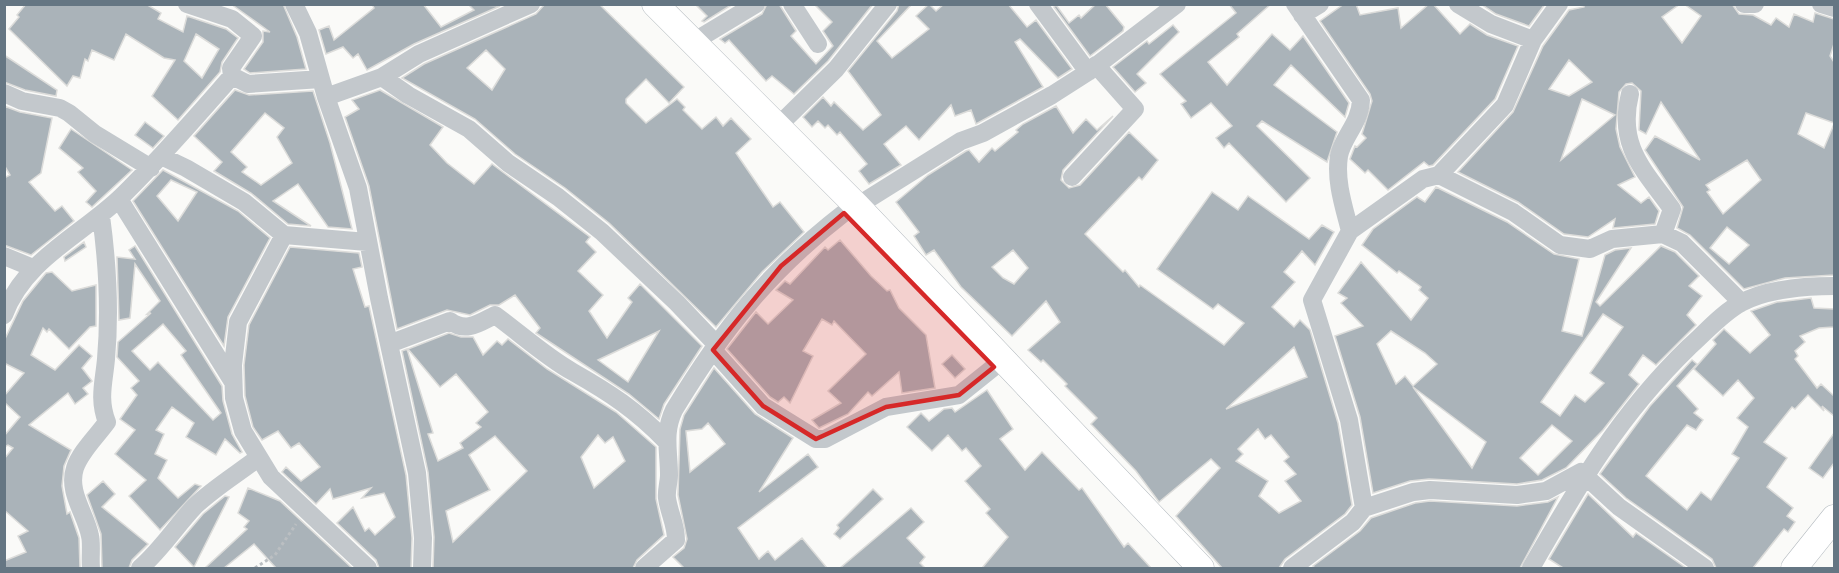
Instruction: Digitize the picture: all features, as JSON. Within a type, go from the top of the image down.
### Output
[{"type":"street","points":[[4,315],[10,299],[33,268],[101,216],[119,199],[156,162],[232,76],[231,68],[253,36],[232,19],[187,4]]},
{"type":"street","points":[[294,4],[308,33],[326,97],[358,188],[417,473],[423,538],[422,568]]},
{"type":"street","points":[[326,97],[382,76],[419,54],[531,4]]},
{"type":"street","points":[[634,4],[851,209],[1202,568]]},
{"type":"street","points":[[655,4],[778,126],[1178,568]]},
{"type":"street","points":[[693,42],[756,4]]},
{"type":"street","points":[[792,4],[818,44]]},
{"type":"street","points":[[778,126],[836,69],[888,4]]},
{"type":"street","points":[[1038,4],[1092,68],[1135,109],[1072,177]]},
{"type":"street","points":[[644,568],[676,540],[676,528],[667,498],[669,475],[666,441],[669,421],[714,347],[781,266],[851,209],[936,155],[961,141],[983,133],[1092,68],[1177,4]]},
{"type":"street","points":[[1320,4],[1298,10],[1361,100],[1360,114],[1340,155],[1338,180],[1350,231]]},
{"type":"street","points":[[1458,4],[1491,24],[1533,40]]},
{"type":"street","points":[[1364,508],[1349,420],[1312,300],[1350,231],[1423,179],[1439,175],[1506,105],[1533,40],[1559,4]]},
{"type":"street","points":[[1744,4],[1755,4]]},
{"type":"street","points":[[1821,4],[1834,8]]},
{"type":"street","points":[[232,76],[248,84],[321,79]]},
{"type":"street","points":[[382,76],[408,95],[468,129],[508,163],[567,204],[602,232],[677,303],[763,406],[816,439],[825,439],[886,407],[959,395],[994,367]]},
{"type":"street","points":[[4,93],[22,101],[60,108],[95,134],[244,202],[284,234],[368,242]]},
{"type":"street","points":[[1630,94],[1626,107],[1626,137],[1646,178],[1672,210],[1663,234]]},
{"type":"street","points":[[1439,175],[1513,212],[1560,245],[1590,249],[1612,239],[1663,234],[1682,243],[1741,303]]},
{"type":"street","points":[[119,199],[233,382]]},
{"type":"street","points":[[91,568],[89,550],[91,537],[77,501],[74,469],[107,422],[102,411],[100,391],[106,359],[105,241],[101,216]]},
{"type":"street","points":[[284,234],[238,322],[233,365],[234,399],[243,431],[271,477],[341,540],[368,568]]},
{"type":"street","points":[[4,256],[33,268]]},
{"type":"street","points":[[1531,568],[1610,436],[1644,393],[1707,331],[1741,303],[1794,287],[1834,286]]},
{"type":"street","points":[[389,344],[450,321],[459,328],[470,327],[495,315],[573,372],[618,398],[640,415],[666,441]]},
{"type":"street","points":[[140,568],[154,557],[177,526],[198,504],[258,458]]},
{"type":"street","points":[[1292,568],[1353,522],[1364,508],[1413,492],[1430,490],[1511,495],[1546,491],[1581,472],[1619,507],[1705,568]]},
{"type":"street","points":[[1794,568],[1834,518]]},
{"type":"street","points":[[1814,568],[1834,544]]},
{"type":"path","points":[[255,568],[275,555],[306,510]]},
{"type":"highlighted area","points":[[844,213],[994,367],[959,395],[886,407],[816,439],[763,406],[713,350],[781,266]]},
{"type":"building","points":[[26,4],[146,4],[161,13],[158,19],[183,32],[187,16],[226,29],[238,38],[222,62],[220,72],[178,120],[152,96],[175,60],[164,58],[126,34],[114,60],[92,50],[88,61],[85,59],[80,78],[73,76],[67,86],[9,29],[19,17],[17,15]],"holes":[[[196,34],[219,49],[202,78],[184,61]]]},
{"type":"building","points":[[231,4],[283,4],[297,37],[306,69],[250,73],[244,69],[263,42],[263,31],[270,32]]},
{"type":"building","points":[[372,4],[423,4],[441,27],[474,10],[468,4],[500,6],[414,44],[367,70],[358,54],[353,58],[343,47],[326,54],[319,30],[329,26],[334,40],[374,8]]},
{"type":"building","points":[[545,4],[599,4],[684,87],[669,103],[646,79],[626,99],[626,103],[646,123],[677,99],[685,107],[683,110],[702,129],[716,117],[723,126],[731,118],[751,139],[736,153],[773,207],[780,202],[804,232],[762,272],[716,327],[609,223],[565,188],[515,154],[475,119],[402,78],[424,64],[536,14]],"holes":[[[486,50],[505,69],[492,90],[467,68]]]},
{"type":"building","points":[[695,4],[733,4],[704,22],[702,21],[707,16]]},
{"type":"building","points":[[767,4],[779,4],[796,31],[791,36],[816,64],[833,46],[823,31],[832,22],[814,4],[873,4],[828,61],[794,94],[772,76],[766,81],[729,40],[725,43],[720,39],[762,14]]},
{"type":"building","points":[[899,4],[912,4],[877,41],[892,58],[929,29],[916,16],[929,4],[936,11],[944,4],[1008,4],[1027,27],[1036,20],[1072,69],[1058,78],[1020,39],[1015,42],[1043,87],[976,124],[971,110],[955,116],[951,105],[919,140],[906,126],[884,144],[901,165],[869,184],[859,171],[867,164],[840,132],[837,135],[828,125],[825,128],[818,121],[812,127],[803,117],[823,97],[831,106],[834,102],[863,130],[881,115],[848,71],[897,11]]},
{"type":"building","points":[[1096,4],[1105,4],[1124,27],[1123,31],[1090,56],[1054,7],[1056,5],[1069,23],[1079,15],[1081,18]]},
{"type":"building","points":[[1229,4],[1271,4],[1237,34],[1239,37],[1208,62],[1227,85],[1272,34],[1290,50],[1303,36],[1349,103],[1345,117],[1291,65],[1274,85],[1337,132],[1327,162],[1262,121],[1257,126],[1310,178],[1286,202],[1229,143],[1224,148],[1216,138],[1232,126],[1211,103],[1191,118],[1181,104],[1186,101],[1160,74],[1236,13]]},
{"type":"building","points":[[1344,4],[1356,4],[1360,15],[1398,8],[1401,28],[1429,4],[1433,4],[1460,34],[1470,24],[1487,35],[1518,46],[1495,99],[1433,165],[1429,166],[1424,162],[1388,190],[1368,170],[1365,173],[1350,159],[1355,146],[1357,147],[1366,138],[1362,134],[1372,101],[1370,94],[1320,21]]},
{"type":"building","points":[[1481,4],[1545,4],[1529,26],[1496,14]]},
{"type":"building","points":[[1584,4],[1680,4],[1662,17],[1682,43],[1701,16],[1684,4],[1732,4],[1739,14],[1753,15],[1771,25],[1776,18],[1789,27],[1794,14],[1813,22],[1815,13],[1834,19],[1834,44],[1830,56],[1834,62],[1834,123],[1806,113],[1798,134],[1824,148],[1834,124],[1834,275],[1785,278],[1744,289],[1690,235],[1677,228],[1683,207],[1645,150],[1655,136],[1700,160],[1661,102],[1646,134],[1639,130],[1641,91],[1632,83],[1626,84],[1619,92],[1616,129],[1620,147],[1635,177],[1618,185],[1641,203],[1649,197],[1659,211],[1655,224],[1613,228],[1615,219],[1588,237],[1564,234],[1518,202],[1458,172],[1513,112],[1543,46],[1569,10],[1584,7]],"holes":[[[1569,60],[1592,82],[1569,96],[1549,89]],[[1582,99],[1615,115],[1561,160]],[[1747,160],[1761,180],[1723,214],[1707,192],[1710,190],[1706,185]],[[1727,227],[1749,245],[1729,264],[1710,248]]]},
{"type":"building","points":[[1173,25],[1179,32],[1137,74],[1146,83],[1135,92],[1113,67],[1147,41],[1149,44]]},
{"type":"building","points":[[4,55],[57,90],[56,96],[25,90],[4,82]]},
{"type":"building","points":[[235,90],[249,95],[313,91],[330,143],[352,229],[328,227],[298,184],[273,201],[311,226],[288,224],[251,193],[214,171],[222,162],[194,136]],"holes":[[[265,113],[284,128],[277,137],[292,163],[261,185],[242,172],[247,167],[231,152]]]},
{"type":"building","points":[[380,90],[443,127],[430,145],[447,163],[474,184],[492,164],[590,237],[586,242],[596,252],[578,271],[603,295],[589,311],[607,338],[632,302],[628,298],[640,284],[702,346],[664,404],[659,419],[629,394],[536,333],[540,328],[515,295],[499,305],[490,305],[470,315],[447,310],[397,329],[369,186],[345,117],[359,109],[352,100]],"holes":[[[659,331],[628,382],[598,360]]]},
{"type":"building","points":[[4,106],[20,112],[52,118],[41,173],[29,182],[55,211],[62,206],[74,221],[31,255],[4,245],[4,178],[10,175],[4,165]]},
{"type":"building","points":[[1056,106],[1073,133],[1086,119],[1097,130],[1113,116],[1063,170],[1061,180],[1069,188],[1080,185],[1129,132],[1158,160],[1142,180],[1139,177],[1085,234],[1123,272],[1125,270],[1139,287],[1140,285],[1224,345],[1244,323],[1218,304],[1213,309],[1157,269],[1212,192],[1238,210],[1248,196],[1309,239],[1322,225],[1334,232],[1315,265],[1302,251],[1284,272],[1295,282],[1272,307],[1294,327],[1300,320],[1310,330],[1338,423],[1352,505],[1345,514],[1285,559],[1279,568],[1222,568],[1176,516],[1220,468],[1211,459],[1159,502],[1136,471],[1091,424],[1097,418],[1043,360],[1041,362],[1028,350],[1060,322],[1046,301],[1012,336],[961,287],[934,250],[926,255],[914,236],[919,232],[896,202],[928,175],[966,151],[969,150],[979,162],[992,148],[995,151],[1018,132],[1016,130]],"holes":[[[1013,250],[1028,268],[1014,284],[1003,278],[992,267]],[[1294,347],[1307,377],[1226,409]],[[1258,429],[1265,439],[1271,435],[1289,457],[1284,461],[1296,474],[1285,481],[1301,501],[1279,513],[1259,496],[1268,481],[1236,461],[1243,454],[1238,449]]]},
{"type":"building","points":[[145,122],[164,136],[153,148],[135,135]]},
{"type":"building","points":[[71,129],[132,170],[92,207],[86,202],[96,191],[78,172],[83,168],[59,148]]},
{"type":"building","points":[[163,170],[238,211],[270,238],[228,317],[224,346],[133,201]],"holes":[[[171,180],[197,192],[178,221],[157,196]]]},
{"type":"building","points":[[1436,187],[1507,222],[1554,254],[1579,259],[1562,331],[1582,336],[1605,255],[1615,250],[1631,248],[1596,302],[1600,306],[1661,246],[1675,252],[1699,276],[1689,286],[1702,296],[1687,315],[1696,325],[1656,365],[1643,355],[1629,375],[1639,384],[1603,430],[1566,468],[1542,480],[1517,484],[1429,479],[1410,481],[1373,493],[1360,417],[1335,336],[1363,326],[1341,303],[1347,298],[1338,293],[1361,262],[1411,320],[1428,298],[1419,290],[1421,287],[1399,271],[1397,273],[1362,245],[1373,229],[1417,197],[1425,202]],"holes":[[[1603,314],[1623,327],[1590,373],[1604,383],[1585,402],[1575,395],[1560,416],[1541,402]],[[1391,331],[1425,353],[1437,364],[1413,386],[1405,376],[1396,384],[1377,344]],[[1413,387],[1486,442],[1472,468]],[[1552,425],[1572,441],[1538,475],[1520,458]]]},
{"type":"building","points":[[840,240],[871,276],[887,291],[890,290],[899,308],[926,335],[935,388],[902,393],[899,372],[872,396],[868,392],[848,414],[819,428],[812,420],[841,403],[828,391],[866,354],[834,321],[832,325],[822,319],[803,351],[813,356],[790,403],[784,397],[778,402],[770,397],[727,349],[756,312],[768,324],[793,300],[776,290],[785,281],[790,284],[825,247],[828,250]]},
{"type":"building","points":[[84,242],[86,247],[65,261],[64,257]]},
{"type":"building","points":[[135,246],[222,386],[223,401],[232,434],[242,452],[240,453],[225,439],[216,455],[186,437],[194,423],[172,407],[156,430],[164,434],[155,454],[167,460],[158,478],[178,498],[195,484],[201,486],[160,530],[129,496],[146,480],[115,454],[135,430],[120,419],[137,395],[131,388],[139,381],[117,357],[118,342],[151,313],[147,314],[160,301],[135,264],[130,318],[119,320],[117,257],[135,259],[129,250]],"holes":[[[163,324],[186,351],[181,355],[221,413],[213,420],[158,362],[150,370],[132,351]]]},
{"type":"building","points":[[290,247],[359,253],[362,267],[353,269],[365,307],[369,306],[406,475],[412,538],[411,568],[379,568],[376,560],[337,523],[353,507],[365,531],[369,528],[375,535],[395,517],[384,493],[362,498],[371,488],[333,499],[330,489],[316,504],[282,472],[286,467],[301,481],[320,467],[299,443],[291,448],[278,431],[262,440],[253,427],[245,396],[244,365],[249,325]]},
{"type":"building","points":[[52,272],[72,291],[96,285],[96,326],[90,327],[69,349],[49,329],[47,332],[43,328],[31,355],[55,370],[79,345],[92,356],[82,368],[92,381],[83,388],[88,394],[75,404],[68,393],[29,425],[71,450],[64,466],[62,486],[67,514],[70,512],[79,538],[80,568],[4,568],[4,561],[26,552],[18,536],[28,531],[4,510],[4,459],[13,448],[8,445],[4,447],[4,436],[20,417],[4,402],[4,396],[24,373],[4,363],[4,341],[23,301],[46,273]]},
{"type":"building","points":[[1811,298],[1814,308],[1834,309],[1834,327],[1819,328],[1800,336],[1805,342],[1795,351],[1798,356],[1795,359],[1817,388],[1821,384],[1834,396],[1834,416],[1822,406],[1824,411],[1808,395],[1795,409],[1792,407],[1764,442],[1787,458],[1767,487],[1793,508],[1787,516],[1795,522],[1788,532],[1784,529],[1753,568],[1716,568],[1712,559],[1626,498],[1600,474],[1650,406],[1692,360],[1697,364],[1677,386],[1698,409],[1694,413],[1703,420],[1696,430],[1687,425],[1646,476],[1687,510],[1701,492],[1711,500],[1739,458],[1732,454],[1748,427],[1737,418],[1754,398],[1738,380],[1723,396],[1694,369],[1716,344],[1713,340],[1724,329],[1750,353],[1770,335],[1751,311],[1777,302]]},
{"type":"building","points":[[449,333],[461,337],[473,337],[483,355],[497,341],[502,345],[508,339],[547,369],[616,412],[656,447],[656,499],[664,535],[637,560],[633,568],[433,568],[434,537],[428,472],[402,351],[407,349],[433,433],[428,434],[438,461],[463,448],[460,443],[481,427],[476,423],[488,412],[456,374],[440,387],[408,349]],"holes":[[[598,435],[605,443],[613,437],[625,461],[594,488],[581,457]],[[495,436],[527,471],[453,542],[446,511],[490,490],[469,455]]]},
{"type":"building","points":[[952,355],[965,369],[955,378],[942,364]]},
{"type":"building","points":[[714,368],[755,414],[793,438],[759,492],[808,454],[818,467],[738,528],[759,559],[768,551],[775,560],[802,538],[827,568],[684,568],[673,557],[684,548],[687,539],[678,495],[680,429],[684,415]],"holes":[[[708,423],[725,444],[690,472],[686,431],[702,429]]]},
{"type":"building","points":[[987,390],[1013,429],[1000,439],[1025,470],[1042,452],[1079,490],[1082,488],[1124,547],[1128,543],[1151,568],[982,568],[1008,537],[986,513],[990,509],[965,481],[981,466],[966,448],[962,451],[948,435],[932,451],[907,427],[921,413],[929,421],[944,409],[952,408],[955,412]]},
{"type":"building","points":[[1834,433],[1834,463],[1823,478],[1809,468]]},
{"type":"building","points":[[103,481],[115,494],[102,507],[148,544],[132,560],[129,568],[102,568],[101,534],[87,495]]},
{"type":"building","points":[[248,488],[280,501],[352,568],[276,568],[254,544],[224,568],[205,568],[247,529],[244,527],[249,521],[238,513]]},
{"type":"building","points":[[873,489],[883,499],[840,539],[834,534],[839,528],[837,525]]},
{"type":"building","points":[[1588,494],[1633,537],[1636,533],[1686,568],[1563,568],[1549,559]]},
{"type":"building","points":[[225,496],[229,497],[194,567],[175,547],[203,514]]},
{"type":"building","points":[[1558,497],[1520,568],[1315,568],[1313,566],[1360,531],[1371,518],[1415,503],[1430,501],[1517,506],[1548,502]]},
{"type":"building","points":[[911,508],[924,522],[907,538],[925,557],[920,563],[925,568],[840,568]]}]
